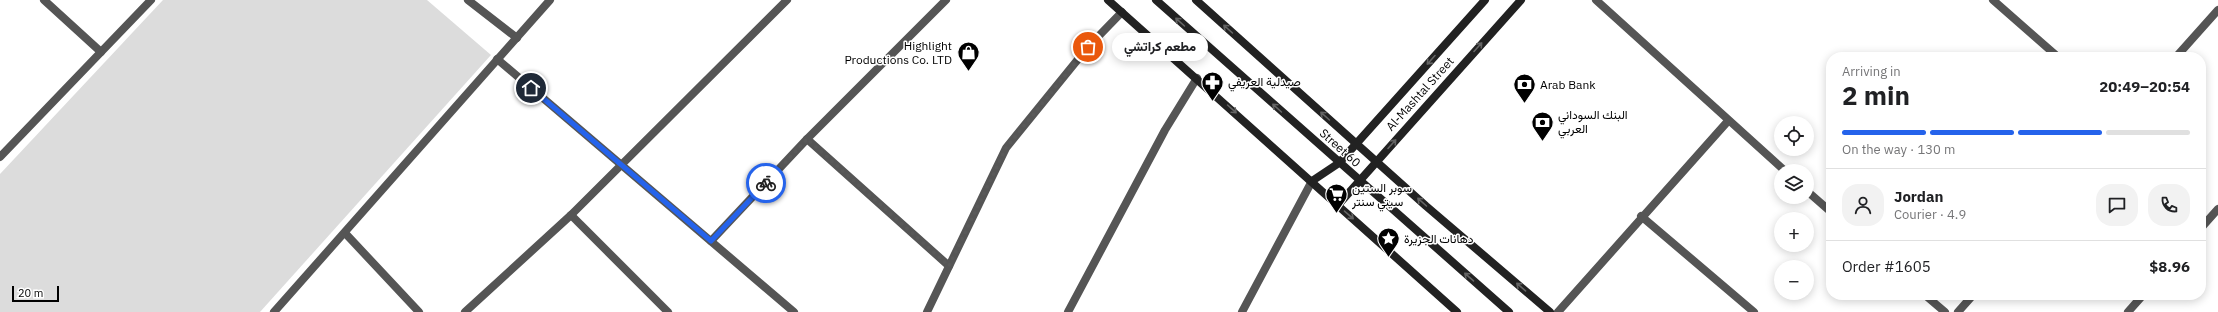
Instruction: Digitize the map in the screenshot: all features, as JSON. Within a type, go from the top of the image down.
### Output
[{"type":"main road","points":[[1108,0],[1312,181],[1451,310]]},
{"type":"main road","name":"Street 60","points":[[1156,0],[1509,312]]},
{"type":"main road","points":[[1196,0],[1426,206],[1550,312]]},
{"type":"main road","name":"Al-Mashtal Street","points":[[1312,181],[1339,163],[1485,0]]},
{"type":"main road","name":"Al-Mashtal Street","points":[[1338,205],[1521,0]]},
{"type":"street","points":[[44,0],[101,52]]},
{"type":"street","points":[[0,157],[151,0]]},
{"type":"street","points":[[468,0],[517,38]]},
{"type":"street","points":[[274,312],[345,234],[550,0]]},
{"type":"street","points":[[465,312],[571,215],[787,0]]},
{"type":"street","points":[[711,241],[807,139],[946,0]]},
{"type":"street","points":[[1596,0],[1777,164]]},
{"type":"street","points":[[1993,0],[2052,52]]},
{"type":"street","points":[[2180,52],[2218,10]]},
{"type":"street","points":[[927,312],[1006,148],[1088,47],[1122,12]]},
{"type":"street","points":[[497,59],[794,312]]},
{"type":"street","points":[[1068,312],[1165,130],[1197,78]]},
{"type":"street","points":[[1558,312],[1641,216],[1728,121]]},
{"type":"street","points":[[807,139],[949,266]]},
{"type":"street","points":[[1242,312],[1312,181]]},
{"type":"street","points":[[1814,197],[1826,208]]},
{"type":"street","points":[[2206,222],[2218,209]]},
{"type":"street","points":[[571,215],[668,312]]},
{"type":"street","points":[[1641,216],[1754,312]]},
{"type":"street","points":[[345,234],[419,312]]},
{"type":"street","points":[[1932,300],[1945,312]]},
{"type":"street","points":[[1958,312],[1969,300]]},
{"type":"street","points":[[2128,312],[2138,300]]},
{"type":"shaded area","points":[[163,0],[427,0],[491,55],[260,312],[0,312],[0,174]]},
{"type":"way so far","points":[[766,183],[807,139],[949,266],[1006,148],[1088,47]]},
{"type":"place","name":"مطعم كراتشي","points":[[1088,47]]},
{"type":"place","name":"Highlight Productions Co. LTD","points":[[968,72]]},
{"type":"place","name":"صيدلية العريفي","points":[[1213,102]]},
{"type":"place","name":"Arab Bank","points":[[1525,104]]},
{"type":"place","name":"البنك السوداني العربي","points":[[1542,142]]},
{"type":"place","name":"سوبر الستين سيتي سنتر","points":[[1336,214]]},
{"type":"place","name":"دهانات الجزيرة","points":[[1388,258]]},
{"type":"route","points":[[531,88],[711,241],[748,204],[766,183]]}]
